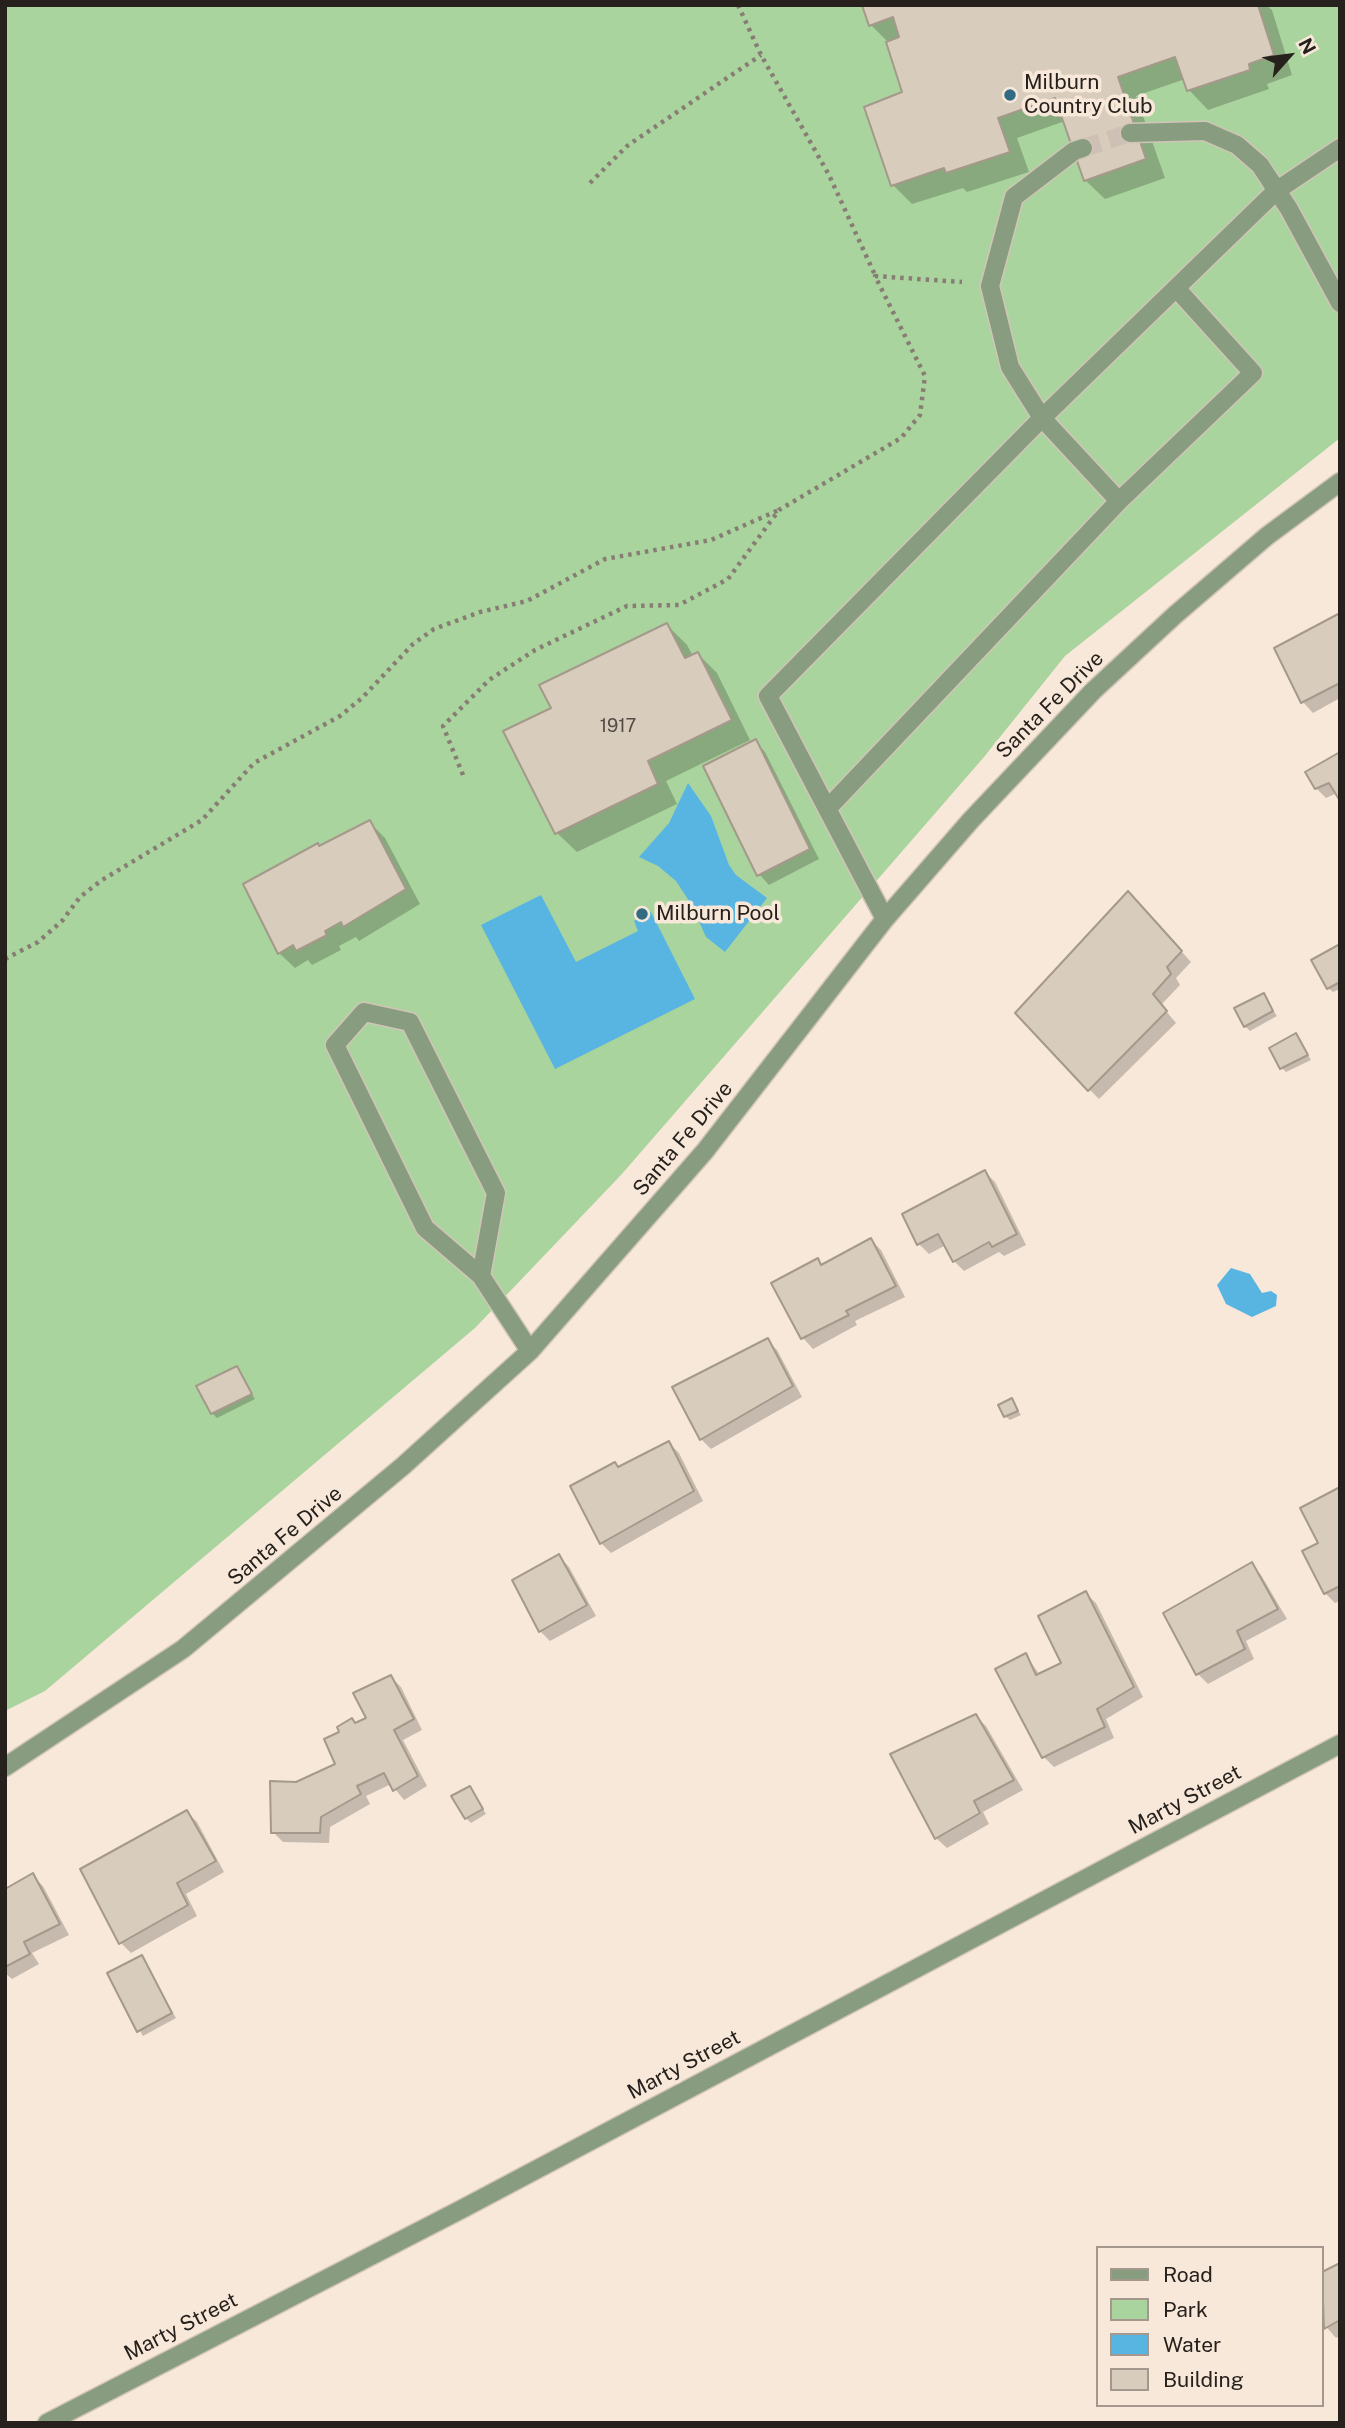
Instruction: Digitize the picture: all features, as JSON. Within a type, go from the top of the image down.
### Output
[{"type":"street","points":[[1130,133],[1205,131],[1237,145],[1260,165],[1340,303]]},
{"type":"street","points":[[1083,148],[1074,151],[1014,197],[990,286],[1010,367],[1042,418],[1119,501]]},
{"type":"street","points":[[886,919],[768,696],[1042,418],[1276,191],[1340,148]]},
{"type":"street","points":[[829,807],[1119,501],[1253,373],[1176,288]]},
{"type":"street","name":"Santa Fe Drive","points":[[5,1767],[193,1641],[393,1475],[530,1351],[705,1152],[886,919],[971,820],[1093,691],[1247,554],[1340,482]]},
{"type":"street","points":[[481,1276],[496,1193],[410,1022],[364,1012],[335,1045],[425,1228],[481,1276],[530,1351]]},
{"type":"street","name":"Marty Street","points":[[47,2423],[462,2209],[1340,1744]]},
{"type":"path","points":[[5,959],[38,942],[62,921],[80,897],[102,880],[202,820],[232,783],[254,764],[340,716],[362,698],[413,644],[434,629],[480,612],[527,601],[605,559],[711,540],[779,510],[901,438],[920,415],[925,376],[830,175],[761,55],[737,5]]},
{"type":"path","points":[[590,183],[627,146],[761,55]]},
{"type":"path","points":[[876,276],[912,276],[990,286]]},
{"type":"path","points":[[463,775],[443,726],[489,680],[535,650],[627,606],[679,605],[728,579],[779,510]]},
{"type":"green space","name":"Milburn Country Club","points":[[5,5],[1340,5],[1340,438],[1065,656],[984,757],[621,1175],[475,1328],[45,1691],[5,1711]]},
{"type":"water","points":[[688,783],[711,816],[729,865],[736,875],[767,898],[725,952],[706,937],[691,904],[676,881],[658,866],[639,857],[669,823]]},
{"type":"water","points":[[541,895],[576,962],[638,931],[634,921],[651,912],[695,999],[555,1069],[481,925]]},
{"type":"water","points":[[1231,1268],[1250,1274],[1262,1293],[1271,1291],[1277,1295],[1276,1306],[1252,1317],[1226,1304],[1217,1285]]},
{"type":"building","name":"Milburn Country Club","points":[[862,5],[1258,5],[1274,55],[1249,64],[1250,70],[1187,91],[1175,57],[1118,77],[1146,159],[1084,181],[1055,98],[998,118],[1010,152],[946,173],[944,168],[891,186],[864,107],[902,92],[886,42],[899,37],[893,17],[869,26]]},
{"type":"building","points":[[1340,613],[1340,683],[1301,703],[1274,648]]},
{"type":"building","points":[[667,623],[685,658],[698,652],[732,720],[648,761],[658,784],[555,834],[503,731],[551,708],[539,685]]},
{"type":"building","points":[[756,739],[810,849],[757,876],[703,766]]},
{"type":"building","points":[[1340,752],[1340,801],[1329,783],[1315,789],[1305,772]]},
{"type":"building","points":[[370,820],[406,889],[343,927],[341,922],[325,931],[327,935],[296,951],[293,945],[278,954],[243,884],[318,843],[319,846]]},
{"type":"building","points":[[1128,891],[1182,951],[1167,967],[1171,974],[1153,994],[1167,1011],[1088,1091],[1015,1013]]},
{"type":"building","points":[[1340,944],[1340,982],[1327,989],[1311,960]]},
{"type":"building","points":[[1264,993],[1273,1011],[1244,1027],[1234,1008]]},
{"type":"building","points":[[1296,1033],[1308,1055],[1280,1069],[1269,1048]]},
{"type":"building","points":[[985,1170],[1017,1234],[992,1247],[989,1242],[953,1262],[938,1234],[917,1245],[902,1214]]},
{"type":"building","points":[[871,1238],[896,1286],[846,1311],[849,1315],[801,1339],[771,1283],[818,1258],[821,1265]]},
{"type":"building","points":[[768,1338],[793,1386],[700,1440],[672,1387]]},
{"type":"building","points":[[237,1366],[252,1394],[211,1414],[196,1386]]},
{"type":"building","points":[[1012,1398],[1018,1411],[1004,1417],[998,1405]]},
{"type":"building","points":[[669,1441],[694,1491],[600,1544],[570,1486],[615,1462],[618,1467]]},
{"type":"building","points":[[1340,1487],[1340,1586],[1324,1594],[1302,1551],[1318,1543],[1300,1508]]},
{"type":"building","points":[[559,1554],[587,1605],[539,1632],[512,1580]]},
{"type":"building","points":[[1252,1562],[1278,1609],[1237,1631],[1245,1649],[1196,1675],[1163,1613]]},
{"type":"building","points":[[1086,1591],[1134,1687],[1097,1709],[1105,1727],[1042,1758],[995,1669],[1026,1653],[1036,1675],[1061,1663],[1038,1616]]},
{"type":"building","points":[[391,1675],[414,1719],[394,1730],[418,1776],[393,1791],[384,1773],[357,1786],[361,1794],[321,1817],[320,1833],[271,1833],[270,1781],[296,1782],[335,1764],[324,1739],[339,1732],[337,1727],[352,1718],[355,1723],[366,1718],[353,1693]]},
{"type":"building","points":[[976,1714],[1014,1780],[974,1801],[980,1813],[935,1839],[890,1754]]},
{"type":"building","points":[[470,1786],[483,1809],[465,1819],[451,1796]]},
{"type":"building","points":[[187,1810],[216,1861],[177,1883],[188,1905],[119,1944],[80,1869]]},
{"type":"building","points":[[33,1873],[60,1924],[24,1942],[30,1954],[5,1967],[5,1889]]},
{"type":"building","points":[[142,1955],[172,2013],[137,2032],[107,1973]]},
{"type":"building","points":[[1340,2263],[1340,2320],[1324,2329],[1324,2271]]},
{"type":"tunnel","points":[[1083,148],[1130,133]]},
{"type":"place","name":"Milburn Country Club","points":[[1010,95]]},
{"type":"place","name":"Milburn Pool","points":[[642,914]]}]
